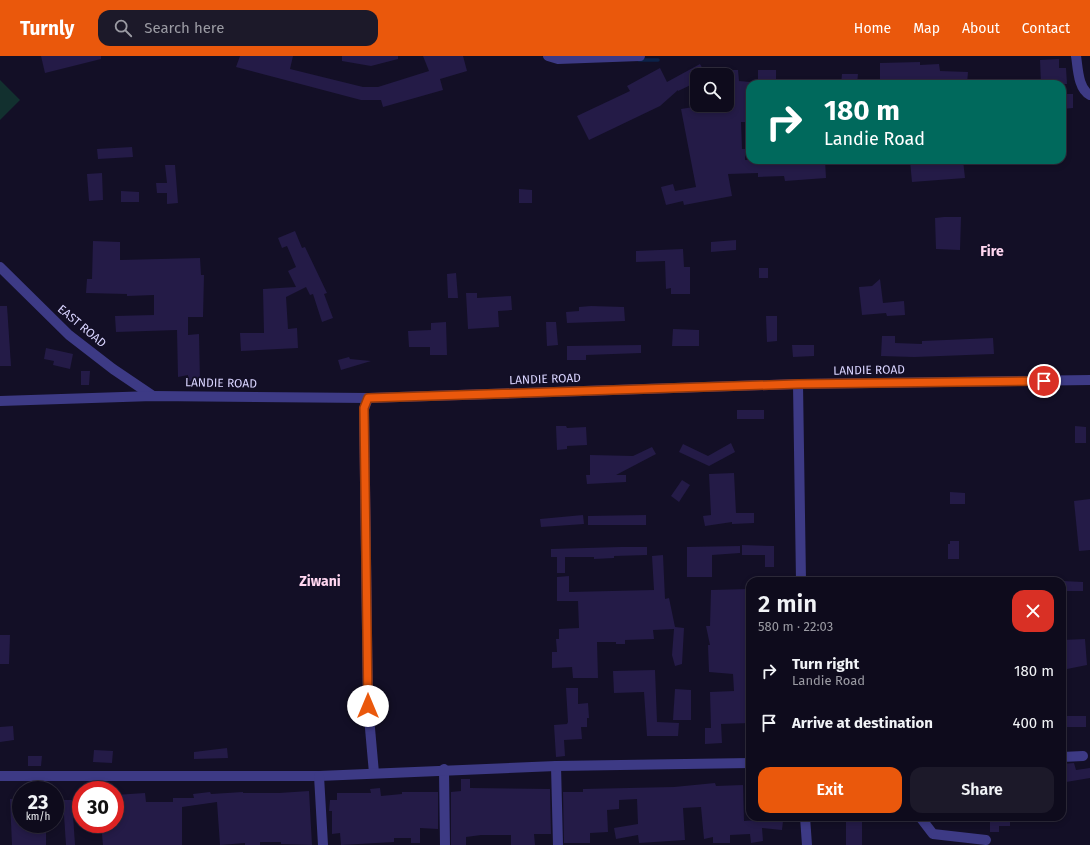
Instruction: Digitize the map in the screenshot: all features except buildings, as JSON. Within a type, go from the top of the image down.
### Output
[{"type":"street","points":[[548,56],[558,59],[640,56]]},
{"type":"street","points":[[1076,56],[1081,86],[1085,93],[1090,95]]},
{"type":"street","name":"EAST ROAD","points":[[0,267],[69,335],[114,369],[154,396]]},
{"type":"street","name":"LANDIE ROAD","points":[[0,401],[154,396],[368,398],[798,384],[1090,380]]},
{"type":"street","points":[[798,384],[801,577]]},
{"type":"street","points":[[368,398],[364,408],[368,706],[374,773]]},
{"type":"street","points":[[1066,757],[1083,756]]},
{"type":"street","points":[[0,776],[320,776],[444,769],[746,763]]},
{"type":"street","points":[[556,766],[558,845]]},
{"type":"street","points":[[444,769],[445,845]]},
{"type":"street","points":[[320,776],[323,845]]},
{"type":"street","points":[[806,821],[806,845]]},
{"type":"street","points":[[923,821],[933,834],[986,840]]},
{"type":"green space","points":[[0,80],[20,100],[0,120]]},
{"type":"waterway","points":[[639,60],[658,60]]},
{"type":"district","name":"Fire","points":[[992,251]]},
{"type":"district","name":"Ziwani","points":[[320,581]]},
{"type":"route","points":[[368,706],[364,408],[368,398],[798,384],[1044,381]]}]
